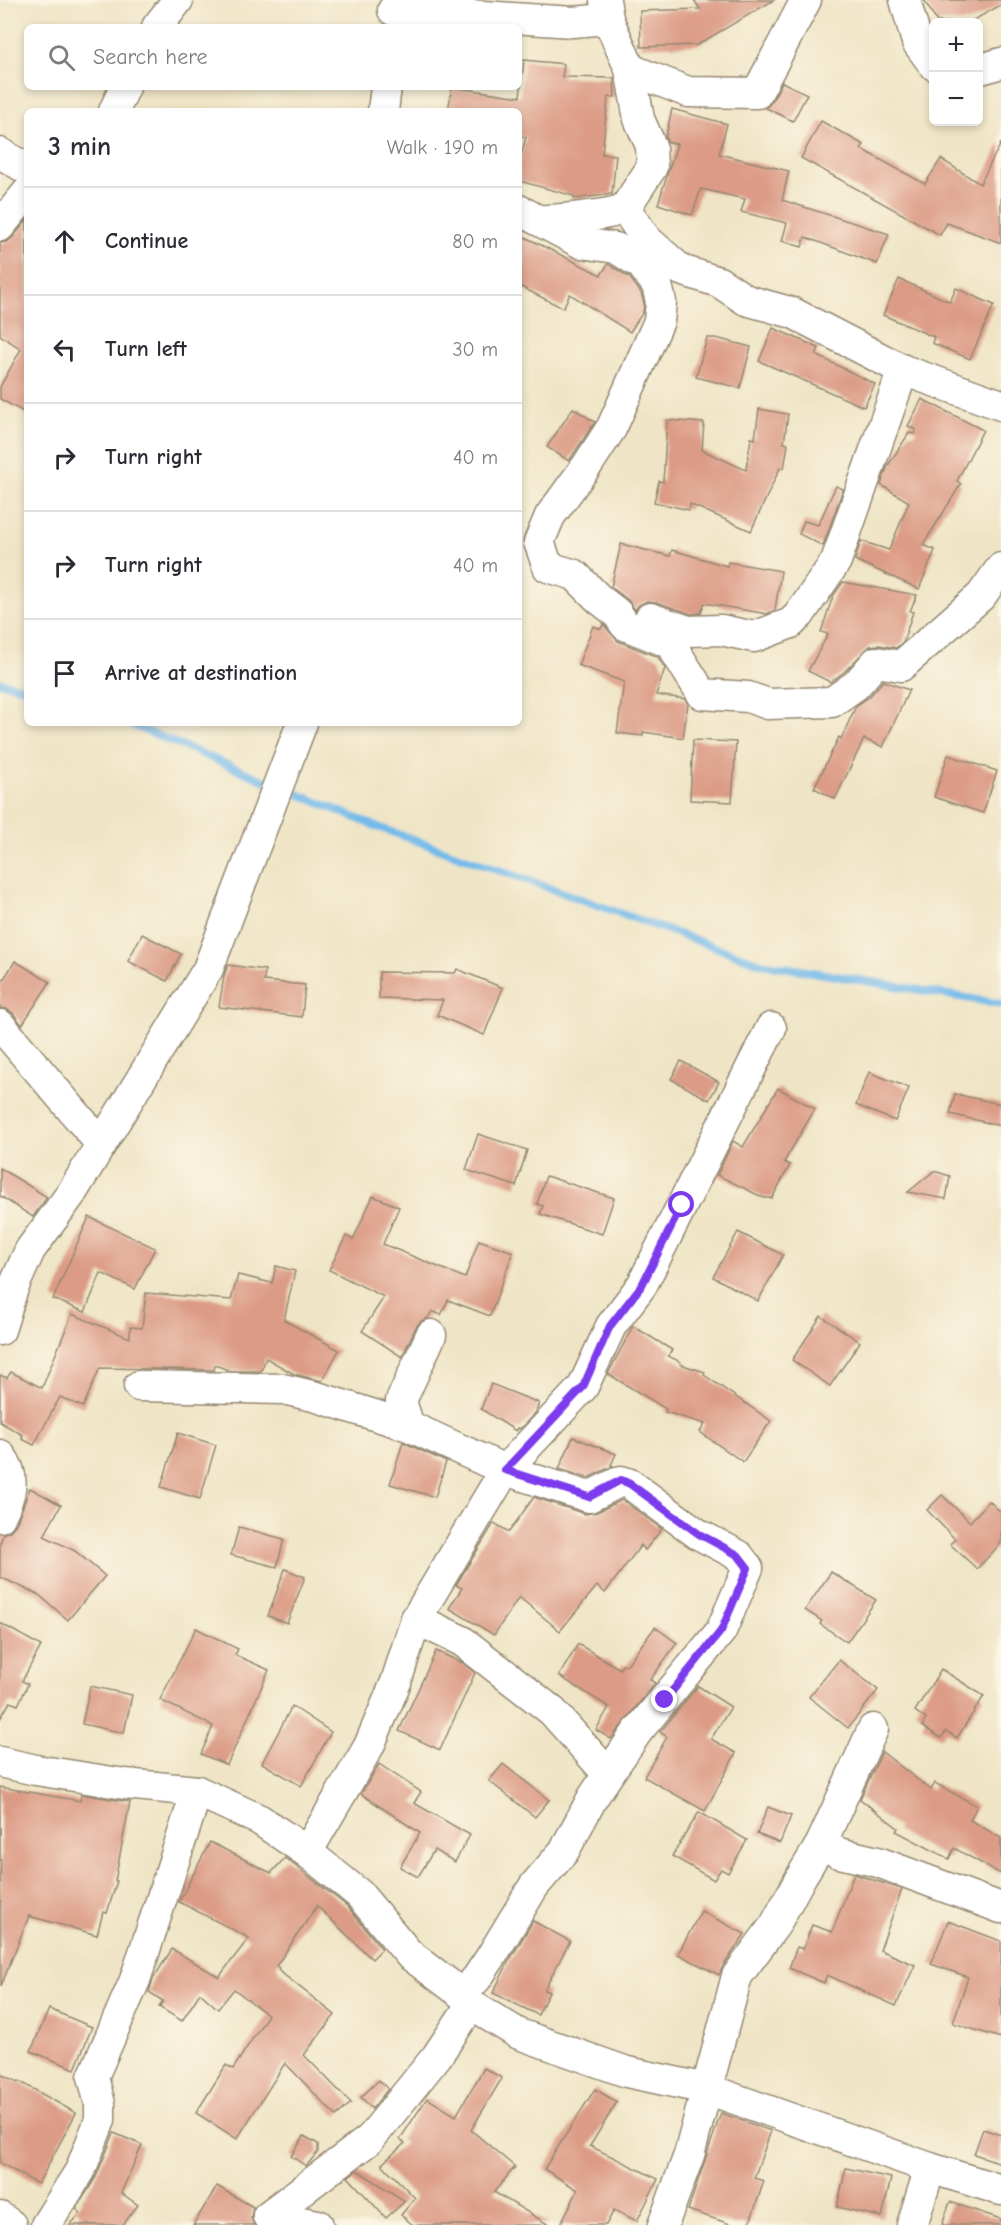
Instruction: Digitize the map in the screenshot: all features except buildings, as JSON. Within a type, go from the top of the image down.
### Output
[{"type":"street","points":[[630,69],[688,92],[757,93],[806,0]]},
{"type":"street","points":[[905,0],[917,42],[929,59]]},
{"type":"street","points":[[392,12],[573,22],[607,10],[630,69],[639,119],[651,146],[652,166],[626,208],[619,212],[555,221],[528,215]]},
{"type":"street","points":[[983,68],[1001,63]]},
{"type":"street","points":[[115,108],[124,90]]},
{"type":"street","points":[[383,108],[386,90]]},
{"type":"street","points":[[0,153],[24,167]]},
{"type":"street","points":[[0,226],[24,197]]},
{"type":"street","points":[[626,208],[646,239],[681,270],[719,282],[746,300],[793,313],[903,370],[1001,405]]},
{"type":"street","points":[[528,215],[581,243],[616,248],[641,264],[657,285],[661,302],[659,321],[612,427],[550,516],[539,542],[548,567],[575,575],[617,613],[626,625],[670,643],[702,694],[748,697],[768,704],[832,702],[856,685],[876,662],[901,666],[981,596],[1001,568]]},
{"type":"street","points":[[599,599],[622,612],[655,619],[688,631],[721,630],[754,637],[791,623],[800,614],[836,561],[903,370]]},
{"type":"street","points":[[0,1330],[13,1288],[30,1250],[71,1194],[208,969],[301,726]]},
{"type":"street","points":[[0,1025],[101,1144]]},
{"type":"street","points":[[307,1852],[369,1746],[396,1682],[416,1619],[505,1470],[583,1387],[610,1326],[642,1285],[771,1028]]},
{"type":"street","points":[[409,1426],[401,1401],[431,1335]]},
{"type":"street","points":[[139,1386],[283,1389],[317,1397],[409,1426],[505,1470],[589,1497],[621,1480],[630,1484],[699,1534],[738,1555],[748,1568],[721,1631],[637,1732],[608,1774],[564,1851],[534,1886],[477,1978],[437,2056],[370,2139],[268,2216],[318,2225]]},
{"type":"street","points":[[0,1455],[11,1480],[9,1498],[0,1517]]},
{"type":"street","points":[[416,1619],[462,1641],[552,1712],[608,1774]]},
{"type":"street","points":[[663,2225],[689,2155],[737,1976],[775,1925],[821,1844],[873,1729]]},
{"type":"street","points":[[0,1762],[125,1784],[197,1791],[260,1820],[307,1852],[359,1894],[409,1954],[466,1999],[519,2034],[627,2072],[707,2089],[829,2130],[930,2168],[1001,2190]]},
{"type":"street","points":[[45,2225],[80,2171],[99,2120],[99,2104],[93,2077],[135,1980],[197,1791]]},
{"type":"street","points":[[821,1844],[839,1852],[878,1862],[1001,1908]]},
{"type":"street","points":[[912,2225],[930,2168]]},
{"type":"street","points":[[0,2217],[11,2225]]},
{"type":"waterway","points":[[0,682],[24,688]]},
{"type":"waterway","points":[[135,726],[273,784]]},
{"type":"waterway","points":[[284,788],[375,826],[760,963],[1001,1004]]},
{"type":"route","points":[[665,1700],[721,1631],[748,1568],[738,1555],[699,1534],[630,1484],[621,1480],[589,1497],[505,1470],[583,1387],[610,1326],[642,1285],[682,1205]]}]
